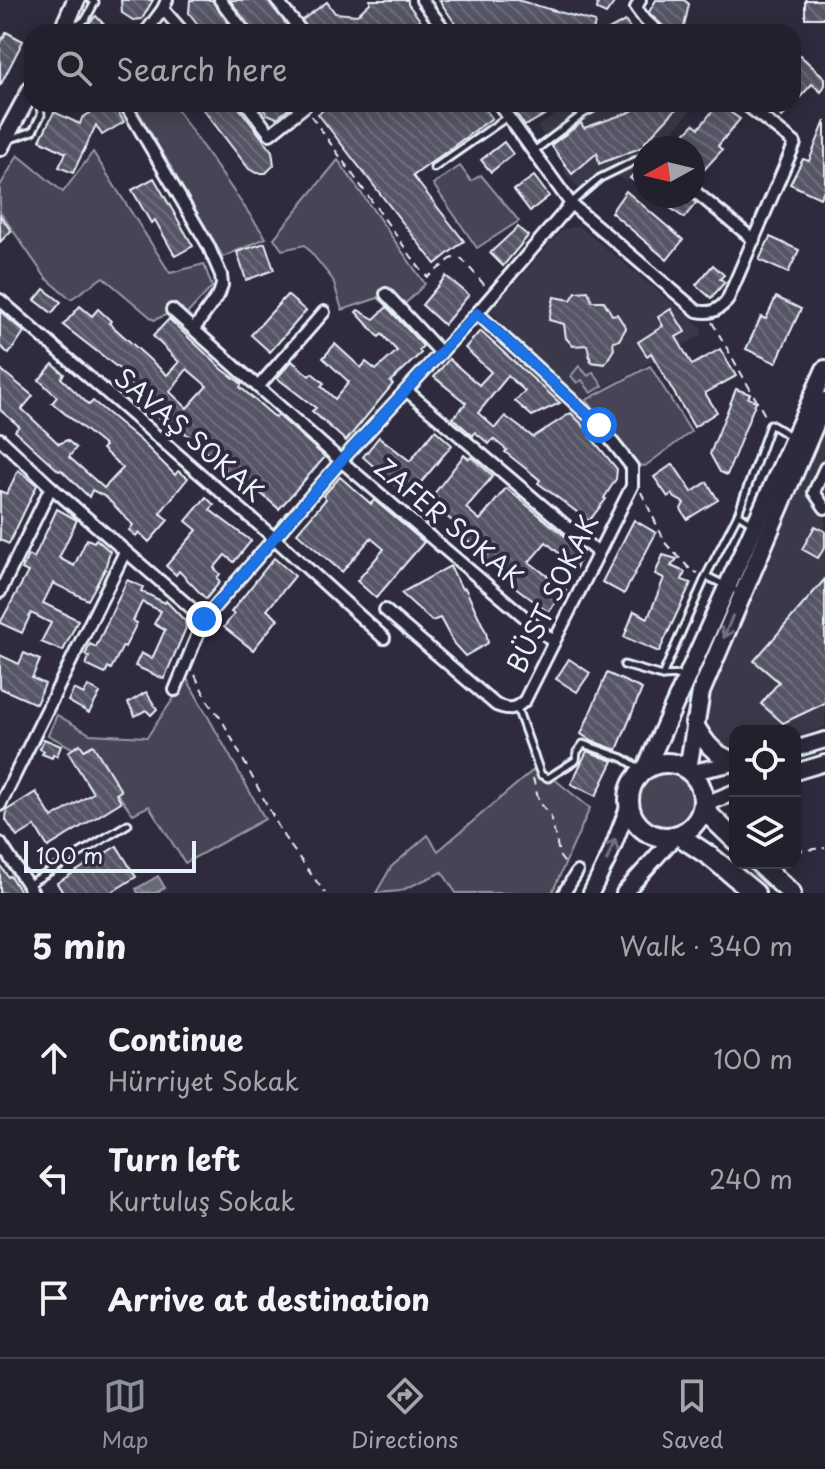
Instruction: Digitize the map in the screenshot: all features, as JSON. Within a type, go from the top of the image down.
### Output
[{"type":"highway","points":[[676,836],[698,820],[703,807],[699,781],[690,770],[672,762],[654,764],[644,769],[632,784],[629,805],[640,827],[650,834],[676,836],[711,857],[755,893]]},
{"type":"highway","points":[[703,807],[729,834]]},
{"type":"highway","points":[[765,869],[791,893]]},
{"type":"main road","points":[[66,24],[76,0]]},
{"type":"main road","points":[[2,144],[24,103]]},
{"type":"main road","points":[[729,763],[690,770],[694,723],[701,692],[756,525],[825,369]]},
{"type":"main road","points":[[644,769],[688,675],[736,589],[825,401]]},
{"type":"main road","points":[[694,723],[711,749],[729,760]]},
{"type":"main road","points":[[801,747],[825,740]]},
{"type":"main road","points":[[801,770],[825,763]]},
{"type":"main road","points":[[703,807],[729,795]]},
{"type":"main road","points":[[591,893],[629,805]]},
{"type":"main road","points":[[624,893],[676,836]]},
{"type":"street","points":[[220,0],[239,24]]},
{"type":"street","points":[[276,0],[296,24]]},
{"type":"street","points":[[422,0],[440,24]]},
{"type":"street","points":[[640,0],[636,8],[649,24]]},
{"type":"street","points":[[151,24],[165,4],[178,24]]},
{"type":"street","points":[[130,112],[208,245],[221,275],[219,294],[194,329]]},
{"type":"street","points":[[253,112],[270,134],[297,112]]},
{"type":"street","points":[[504,112],[571,204],[697,311],[707,314],[718,310],[727,301],[795,143],[755,112]]},
{"type":"street","points":[[705,200],[754,240]]},
{"type":"street","points":[[175,690],[204,619],[571,204]]},
{"type":"street","points":[[386,294],[441,353]]},
{"type":"street","name":"SAVAŞ SOKAK","points":[[0,300],[384,638]]},
{"type":"street","name":"ZAFER SOKAK","points":[[172,310],[341,461],[554,642]]},
{"type":"street","points":[[258,387],[324,312]]},
{"type":"street","points":[[477,313],[599,425],[632,467],[634,476]]},
{"type":"street","points":[[407,391],[598,553]]},
{"type":"street","points":[[0,439],[204,619]]},
{"type":"street","points":[[825,468],[814,492],[825,508]]},
{"type":"street","name":"BÜST SOKAK","points":[[367,622],[386,611],[496,705],[517,708],[525,700],[632,486],[634,476]]},
{"type":"street","points":[[0,592],[51,487]]},
{"type":"street","points":[[3,800],[125,552]]},
{"type":"street","points":[[0,843],[30,889]]},
{"type":"street","points":[[566,890],[577,872]]},
{"type":"lane","points":[[79,24],[86,19],[95,2],[91,0]]},
{"type":"lane","points":[[2,144],[33,131],[41,112]]},
{"type":"lane","points":[[533,152],[587,112]]},
{"type":"lane","points":[[434,168],[507,116]]},
{"type":"lane","points":[[571,204],[600,178],[633,162]]},
{"type":"lane","points":[[662,676],[706,576],[738,514],[770,424],[794,438]]},
{"type":"lane","points":[[738,514],[756,525]]},
{"type":"lane","points":[[706,576],[736,589]]},
{"type":"lane","points":[[624,665],[662,676],[688,675]]},
{"type":"lane","points":[[517,708],[544,777],[548,778],[576,760],[583,744],[644,769]]},
{"type":"lane","points":[[30,889],[128,824]]},
{"type":"path","points":[[310,112],[423,273],[428,277],[452,258],[462,259],[493,295]]},
{"type":"path","points":[[707,314],[770,424]]},
{"type":"path","points":[[634,476],[666,544],[692,571],[706,576]]},
{"type":"path","points":[[187,660],[284,837],[325,893]]},
{"type":"path","points":[[533,772],[539,802],[550,814],[560,857],[570,871],[566,890]]},
{"type":"path","points":[[801,850],[825,848]]},
{"type":"shaded area","points":[[139,112],[179,112],[266,238],[223,257]]},
{"type":"shaded area","points":[[560,112],[690,112],[669,136],[633,136],[633,175],[626,182],[612,173],[585,194],[566,176],[562,161],[537,126]]},
{"type":"shaded area","points":[[93,152],[170,273],[204,264],[212,287],[186,315],[182,308],[154,320],[103,277],[71,299],[46,278],[0,212],[0,186],[18,155],[63,192]]},
{"type":"shaded area","points":[[338,160],[425,284],[406,303],[398,299],[386,305],[378,298],[342,310],[333,280],[305,245],[282,250],[274,238]]},
{"type":"shaded area","points":[[460,166],[471,181],[481,175],[519,221],[477,248],[433,184]]},
{"type":"shaded area","points":[[579,226],[701,327],[702,335],[579,401],[490,311],[563,229]]},
{"type":"shaded area","points":[[579,366],[588,376],[593,372],[603,386],[591,393],[582,380],[577,383],[571,376]]},
{"type":"shaded area","points":[[650,366],[691,432],[645,466],[639,465],[586,400]]},
{"type":"shaded area","points":[[825,424],[825,727],[801,737],[801,725],[729,725],[729,751],[726,750],[716,744],[704,726],[703,715],[709,688]]},
{"type":"shaded area","points":[[187,679],[265,819],[185,863],[149,806],[133,814],[89,757],[48,735],[57,715],[90,734],[147,737]]},
{"type":"shaded area","points":[[538,766],[590,808],[552,893],[456,893],[442,872],[400,891],[376,893],[391,867],[428,835],[438,851]]},
{"type":"shaded area","points":[[666,772],[687,781],[696,802],[687,823],[666,832],[645,823],[636,802],[645,781]]},
{"type":"water","points":[[158,876],[165,888],[155,893],[138,893],[136,889]]},
{"type":"building","points":[[121,0],[153,0],[142,19],[133,20],[122,13]]},
{"type":"building","points":[[190,0],[212,0],[229,24],[198,24],[189,13]]},
{"type":"building","points":[[230,0],[268,0],[286,24],[247,24]]},
{"type":"building","points":[[370,0],[408,0],[423,24],[305,24],[302,20],[327,2],[335,13],[357,15]]},
{"type":"building","points":[[439,0],[517,0],[595,22],[595,24],[456,24]]},
{"type":"building","points":[[598,0],[616,0],[606,14],[597,10]]},
{"type":"building","points":[[656,0],[684,0],[689,4],[685,24],[661,24],[649,12]]},
{"type":"building","points":[[805,0],[825,0],[825,18],[805,18]]},
{"type":"building","points":[[96,16],[104,24],[88,24]]},
{"type":"building","points":[[6,32],[23,41],[0,86],[0,44]]},
{"type":"building","points":[[801,56],[825,78],[821,92],[812,84],[801,96]]},
{"type":"building","points":[[54,112],[80,124],[82,118],[92,112],[118,112],[124,122],[102,135],[96,125],[73,173],[59,167],[66,153],[40,140]]},
{"type":"building","points":[[205,112],[242,112],[272,151],[274,165],[266,173],[249,169]]},
{"type":"building","points":[[265,112],[285,112],[277,118]]},
{"type":"building","points":[[487,112],[492,118],[413,176],[464,241],[435,264],[318,114]]},
{"type":"building","points":[[515,112],[550,112],[525,126]]},
{"type":"building","points":[[630,112],[673,112],[651,136],[633,136],[633,151],[599,164],[597,153],[572,174],[551,145],[581,123],[584,128]]},
{"type":"building","points":[[712,112],[730,112],[740,119],[718,146],[722,150],[705,169],[705,136],[682,136],[694,124],[699,128]]},
{"type":"building","points":[[825,121],[825,188],[820,198],[790,184],[803,159],[809,161]]},
{"type":"building","points":[[504,142],[513,154],[491,172],[481,160]]},
{"type":"building","points":[[534,176],[549,196],[530,211],[514,190]]},
{"type":"building","points":[[154,178],[193,246],[175,256],[155,220],[151,223],[132,190]]},
{"type":"building","points":[[626,191],[633,197],[633,208],[646,208],[683,240],[667,260],[611,212]]},
{"type":"building","points":[[670,208],[692,208],[684,218]]},
{"type":"building","points":[[0,215],[11,231],[0,242]]},
{"type":"building","points":[[518,227],[528,236],[503,266],[490,253]]},
{"type":"building","points":[[770,237],[799,250],[788,273],[759,260]]},
{"type":"building","points":[[265,243],[274,270],[246,280],[237,252]]},
{"type":"building","points":[[713,265],[724,275],[720,279],[725,282],[711,298],[696,285]]},
{"type":"building","points":[[446,276],[469,295],[444,325],[422,305]]},
{"type":"building","points":[[44,289],[61,302],[52,313],[35,300]]},
{"type":"building","points":[[588,291],[592,301],[604,301],[612,315],[617,314],[626,328],[619,340],[613,341],[614,349],[605,364],[591,362],[587,345],[573,346],[566,338],[564,324],[549,320],[554,297],[571,300],[576,292]]},
{"type":"building","points":[[287,295],[306,311],[270,352],[251,335]]},
{"type":"building","points":[[776,297],[801,309],[776,363],[746,349],[761,317],[766,319]]},
{"type":"building","points":[[80,306],[92,316],[98,309],[111,321],[109,323],[167,375],[179,362],[153,336],[169,319],[242,384],[240,387],[276,418],[278,415],[325,457],[279,509],[251,485],[247,490],[169,418],[165,423],[142,402],[146,398],[119,374],[122,371],[63,325]],"holes":[[[187,369],[207,386],[187,408],[170,392]]]},
{"type":"building","points":[[387,307],[423,346],[419,350],[421,353],[390,382],[393,384],[346,441],[312,411],[316,408],[277,378],[292,361],[309,376],[312,373],[324,383],[321,386],[335,399],[349,382],[323,358],[335,344],[361,368],[366,362],[376,370],[397,351],[356,312],[358,310],[374,319]]},
{"type":"building","points":[[671,309],[685,332],[676,337],[692,365],[720,349],[736,376],[705,393],[717,412],[694,427],[651,353],[647,356],[638,342],[663,326],[658,317]]},
{"type":"building","points":[[0,311],[24,332],[9,354],[0,346]]},
{"type":"building","points":[[480,331],[560,403],[532,416],[515,401],[525,391],[508,376],[478,413],[495,428],[505,416],[533,437],[571,413],[592,434],[590,436],[617,469],[616,479],[606,499],[589,521],[538,483],[540,480],[493,439],[489,444],[475,432],[473,436],[453,418],[466,403],[434,377],[449,359],[479,385],[491,372],[465,348]]},
{"type":"building","points":[[53,364],[64,374],[61,378],[89,405],[93,401],[141,441],[175,475],[178,471],[188,478],[160,513],[168,520],[149,542],[139,532],[136,536],[129,530],[133,525],[106,497],[92,490],[89,497],[59,471],[15,431],[19,426],[0,410],[0,369],[33,396],[22,409],[59,444],[67,440],[76,448],[69,457],[104,488],[123,468],[102,449],[105,446],[52,403],[57,397],[39,380]]},
{"type":"building","points":[[736,389],[750,394],[748,398],[756,401],[727,475],[720,472],[710,454]]},
{"type":"building","points":[[435,430],[452,445],[409,497],[363,457],[379,437],[410,461]]},
{"type":"building","points":[[464,455],[469,459],[471,457],[493,476],[466,508],[480,520],[506,488],[583,551],[576,568],[546,542],[529,562],[566,590],[548,612],[497,573],[484,560],[488,555],[454,532],[458,526],[432,504],[437,497],[434,494]]},
{"type":"building","points":[[673,464],[692,492],[707,482],[718,500],[687,519],[681,509],[684,503],[672,494],[668,497],[654,477]]},
{"type":"building","points":[[18,470],[37,485],[9,544],[0,540],[0,491],[7,494]]},
{"type":"building","points":[[340,477],[371,504],[374,500],[424,542],[376,598],[357,581],[384,549],[371,538],[342,572],[297,533]]},
{"type":"building","points":[[206,497],[214,505],[210,510],[251,541],[234,562],[225,555],[214,568],[220,574],[217,578],[220,582],[206,599],[179,571],[176,575],[166,566],[197,530],[186,521]]},
{"type":"building","points":[[57,509],[77,520],[59,558],[74,566],[87,539],[94,542],[96,539],[110,551],[105,569],[88,600],[53,583],[43,603],[78,620],[63,651],[41,642],[51,623],[31,613],[22,633],[0,623],[28,572],[22,569],[28,555],[34,558]]},
{"type":"building","points":[[634,520],[656,533],[624,594],[602,582]]},
{"type":"building","points":[[815,526],[825,531],[825,547],[818,558],[802,549]]},
{"type":"building","points":[[663,555],[677,559],[671,566],[685,572],[682,580],[691,583],[659,652],[624,637],[634,611],[648,618],[664,578],[655,574]]},
{"type":"building","points":[[274,558],[295,576],[267,610],[278,619],[253,650],[224,627],[234,614],[231,612]]},
{"type":"building","points":[[450,566],[462,589],[465,588],[488,643],[465,656],[454,644],[440,618],[432,621],[401,593]]},
{"type":"building","points":[[825,579],[825,703],[783,723],[761,704],[779,682],[754,661]]},
{"type":"building","points":[[127,580],[143,587],[141,591],[166,601],[185,621],[186,628],[164,679],[135,666],[141,653],[152,659],[165,630],[154,624],[161,611],[142,602],[133,621],[137,623],[111,669],[108,667],[105,674],[86,665],[89,657],[85,655],[90,644],[96,647]]},
{"type":"building","points":[[24,653],[40,660],[32,678],[45,684],[36,704],[0,688],[0,655],[19,664]]},
{"type":"building","points":[[569,659],[590,673],[577,692],[556,679]]},
{"type":"building","points":[[607,673],[642,689],[617,750],[581,734]]},
{"type":"building","points":[[88,686],[100,693],[89,713],[68,701],[74,689],[84,694]]},
{"type":"building","points":[[146,692],[157,709],[151,715],[146,710],[135,716],[128,703]]},
{"type":"building","points":[[44,739],[61,746],[57,756],[53,754],[52,758],[42,754],[44,751],[40,749]]},
{"type":"building","points":[[80,744],[84,750],[93,745],[121,791],[116,794],[121,802],[48,847],[35,826],[17,837],[6,820],[7,810],[36,792],[52,818],[93,793],[68,752]]},
{"type":"building","points":[[587,751],[613,761],[596,796],[571,784]]},
{"type":"building","points":[[117,846],[136,877],[110,893],[63,893],[57,883]]},
{"type":"building","points":[[0,865],[10,876],[21,893],[0,893]]},
{"type":"route","points":[[204,619],[341,461],[477,313],[599,425]]}]
